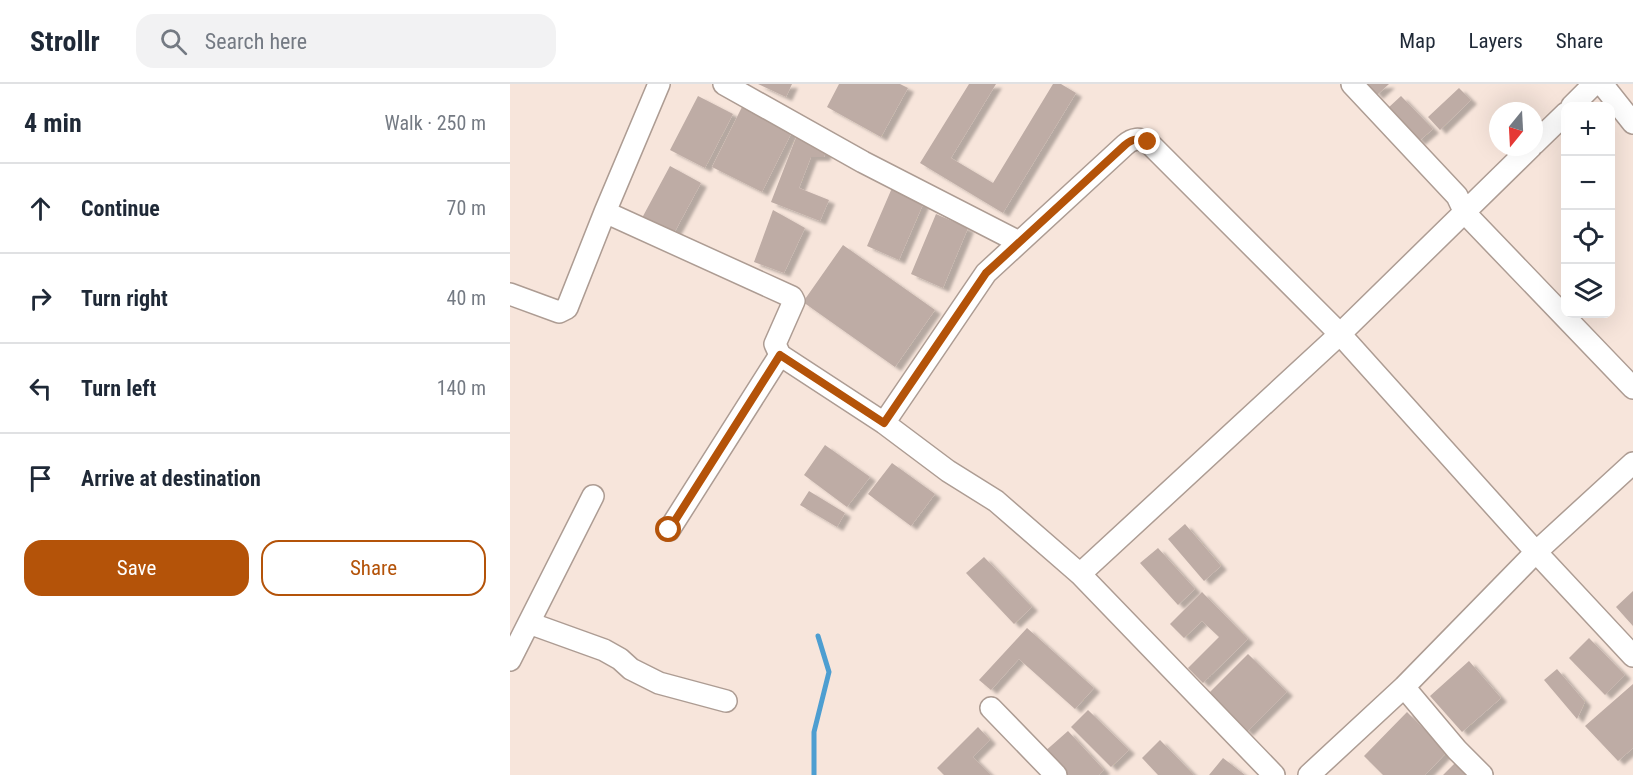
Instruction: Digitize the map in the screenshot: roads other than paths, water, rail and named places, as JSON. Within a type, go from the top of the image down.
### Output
[{"type":"street","points":[[510,294],[554,311],[564,311],[567,308],[659,84]]},
{"type":"street","points":[[724,84],[863,162],[1018,242]]},
{"type":"street","points":[[1352,84],[1457,196],[1465,213],[1633,388]]},
{"type":"street","points":[[1576,102],[1594,84]]},
{"type":"street","points":[[1602,84],[1633,123]]},
{"type":"street","points":[[1543,136],[1561,118]]},
{"type":"street","points":[[884,423],[986,273],[1125,145],[1132,139],[1141,139],[1148,142],[1340,334],[1633,656]]},
{"type":"street","points":[[1080,574],[1340,334],[1523,156]]},
{"type":"street","points":[[605,212],[792,297],[794,301],[775,344],[780,355],[884,423],[948,471],[996,501],[1080,574],[1275,775]]},
{"type":"street","points":[[669,530],[780,355]]},
{"type":"street","points":[[1309,775],[1404,687],[1536,552],[1633,462]]},
{"type":"street","points":[[510,660],[593,496]]},
{"type":"street","points":[[529,623],[604,650],[620,659],[631,669],[659,682],[726,701]]},
{"type":"street","points":[[1404,687],[1456,750],[1482,775]]},
{"type":"street","points":[[991,708],[1056,775]]},
{"type":"waterway","points":[[814,775],[814,732],[829,672],[818,636]]}]
